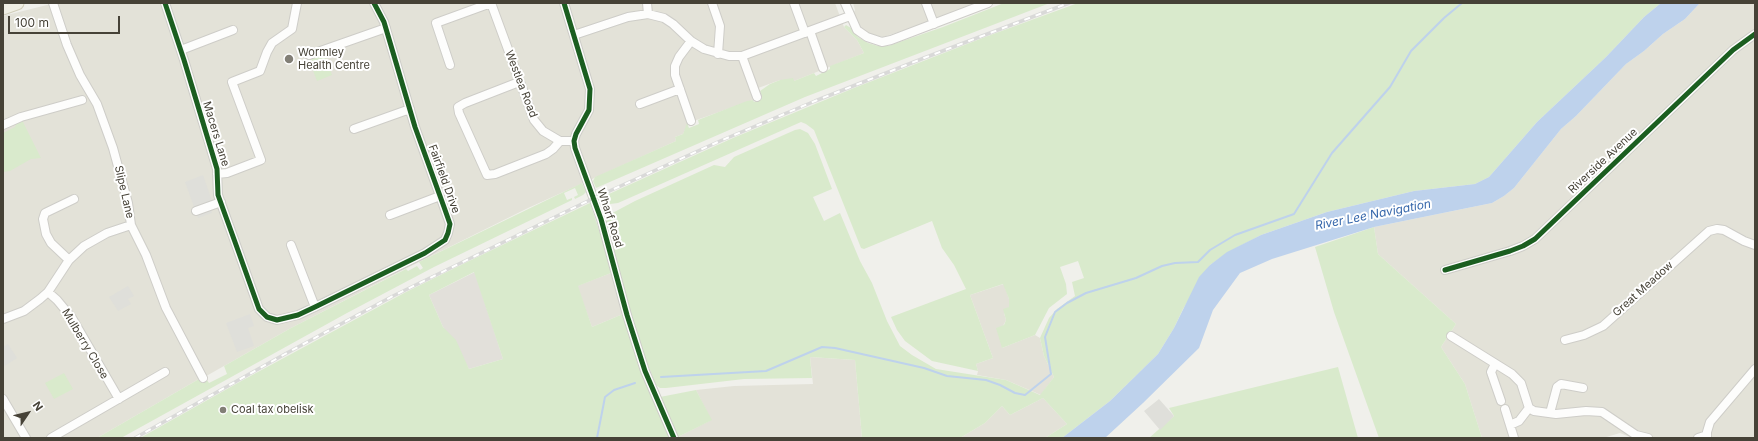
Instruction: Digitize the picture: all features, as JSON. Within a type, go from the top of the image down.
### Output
[{"type":"main road","points":[[3,8],[17,3]]},
{"type":"street","name":"Slipe Lane","points":[[53,3],[67,45],[80,75],[97,104],[113,148],[128,202],[131,226],[142,245],[166,308],[203,378]]},
{"type":"street","name":"Macers Lane","points":[[165,3],[214,159],[217,174],[217,188],[221,202],[259,309],[263,315]]},
{"type":"street","points":[[217,174],[227,173],[261,160],[232,82],[260,71],[272,43],[292,30],[297,3]]},
{"type":"street","name":"Fairfield Drive","points":[[263,315],[270,318],[280,319],[315,307],[425,253],[445,240],[450,224],[421,144],[386,28],[374,3]]},
{"type":"street","points":[[450,65],[436,24],[491,3]]},
{"type":"street","name":"Westlea Road","points":[[491,3],[531,112],[543,131],[560,141]]},
{"type":"street","points":[[519,82],[464,103],[458,107],[459,113],[487,175],[495,174],[546,154],[560,141],[574,141],[589,110],[590,96],[588,82],[564,3]]},
{"type":"street","points":[[647,3],[648,14]]},
{"type":"street","points":[[712,3],[720,26],[718,54]]},
{"type":"street","points":[[794,3],[823,68]]},
{"type":"street","points":[[845,3],[857,30],[862,35],[872,40],[882,42],[988,3]]},
{"type":"street","points":[[926,3],[934,24]]},
{"type":"street","points":[[574,35],[628,17],[648,14],[664,18],[673,24],[691,41],[704,49],[718,54],[742,56],[850,16]]},
{"type":"street","points":[[309,55],[386,28]]},
{"type":"street","points":[[180,50],[233,30]]},
{"type":"street","name":"Riverside Avenue","points":[[1445,270],[1510,251],[1535,239],[1733,50],[1755,34]]},
{"type":"street","points":[[691,41],[679,57],[675,66],[675,75],[692,122]]},
{"type":"street","points":[[742,56],[757,97]]},
{"type":"street","points":[[640,104],[680,89]]},
{"type":"street","points":[[3,125],[21,117],[82,100]]},
{"type":"street","points":[[354,129],[410,109]]},
{"type":"street","name":"Wharf Road","points":[[574,141],[577,155],[601,219],[627,315],[645,371],[674,438]]},
{"type":"street","name":"Fairfield Drive","points":[[390,215],[440,196]]},
{"type":"street","points":[[68,260],[51,243],[46,234],[43,219],[45,213],[74,199]]},
{"type":"street","points":[[196,211],[221,202]]},
{"type":"street","points":[[3,319],[16,315],[32,306],[48,292],[68,260],[91,241],[107,233],[131,226]]},
{"type":"street","name":"Great Meadow","points":[[1565,340],[1589,333],[1603,326],[1709,231],[1716,228],[1724,230],[1755,245]]},
{"type":"street","points":[[291,245],[315,307]]},
{"type":"street","name":"Mulberry Close","points":[[48,292],[72,318],[119,399]]},
{"type":"street","points":[[1451,336],[1512,374],[1521,383],[1529,408],[1534,411],[1550,413],[1602,412],[1636,435],[1648,438]]},
{"type":"street","points":[[1495,364],[1491,372],[1501,401]]},
{"type":"street","points":[[1698,438],[1707,436],[1710,422],[1717,412],[1755,369]]},
{"type":"street","points":[[51,438],[165,372]]},
{"type":"street","points":[[1550,413],[1557,387],[1561,384],[1583,388]]},
{"type":"street","points":[[3,399],[26,438]]},
{"type":"street","points":[[1510,425],[1518,421],[1529,408]]},
{"type":"street","points":[[1505,409],[1514,438]]},
{"type":"shaded area","points":[[55,3],[835,3],[844,27],[857,40],[864,53],[794,81],[780,80],[750,91],[753,100],[688,123],[683,134],[675,137],[676,141],[528,208],[409,267],[291,328],[97,438],[3,438],[3,16]]},
{"type":"shaded area","points":[[853,3],[976,3],[920,25],[883,37],[867,33],[862,29],[853,14],[855,10]]},
{"type":"shaded area","points":[[1700,3],[1755,3],[1755,438],[1632,438],[1620,433],[1603,438],[1482,438],[1465,384],[1441,347],[1456,324],[1378,254],[1374,227],[1492,203],[1504,196],[1514,188],[1561,129],[1576,116],[1626,64],[1644,51],[1663,34],[1685,19]]},
{"type":"shaded area","points":[[203,175],[212,201],[208,202],[212,213],[198,218],[185,182]]},
{"type":"shaded area","points":[[475,272],[503,359],[469,369],[443,327],[429,295]]},
{"type":"shaded area","points":[[611,273],[623,314],[592,327],[577,286]]},
{"type":"shaded area","points":[[1004,284],[1009,299],[1009,307],[1004,313],[1006,320],[1003,326],[1002,348],[1035,335],[1040,338],[1044,356],[1054,377],[1041,395],[1006,380],[977,375],[978,371],[976,364],[993,358],[970,295]]},
{"type":"shaded area","points":[[128,286],[134,296],[128,299],[131,304],[118,311],[109,297]]},
{"type":"shaded area","points":[[250,314],[254,326],[248,328],[254,346],[237,352],[226,323]]},
{"type":"shaded area","points":[[8,344],[17,358],[3,367],[3,347]]},
{"type":"shaded area","points":[[810,357],[855,360],[862,438],[678,437],[711,420],[696,390],[734,386],[813,384]]},
{"type":"shaded area","points":[[1043,398],[1067,424],[1045,438],[960,438],[985,423],[1002,406],[1010,415]]},
{"type":"shaded area","points":[[1159,399],[1174,416],[1160,430],[1144,411]]},
{"type":"green space","points":[[1004,3],[1050,3],[805,97],[596,188],[593,181],[595,177],[676,141],[675,137],[683,134],[687,123],[689,128],[699,124],[698,120],[747,101],[753,100],[754,102],[762,98],[760,91],[770,84],[780,80],[793,78],[794,81],[814,73],[816,76],[830,69],[830,66],[864,53],[857,40],[844,27],[846,25],[851,28],[858,37],[868,43],[878,46],[888,46],[943,27]]},
{"type":"green space","points":[[1078,3],[1661,3],[1644,17],[1606,57],[1537,122],[1489,177],[1475,184],[1414,191],[1327,212],[1261,235],[1227,253],[1210,265],[1158,354],[1110,401],[1062,438],[1045,438],[1067,424],[1043,398],[1010,415],[1002,406],[985,423],[960,438],[862,438],[855,360],[810,357],[812,378],[744,379],[666,388],[660,388],[656,385],[636,335],[605,217],[635,201],[714,165],[725,167],[734,157],[800,129],[808,133],[815,144],[832,189],[813,197],[824,221],[840,213],[860,261],[872,283],[887,321],[900,346],[936,369],[1006,380],[1040,395],[1054,377],[1044,356],[1040,338],[1049,318],[1057,309],[1075,296],[1072,282],[1084,278],[1078,261],[1060,267],[1066,284],[1067,294],[1049,308],[1035,335],[1002,348],[996,328],[1004,325],[1006,320],[1003,309],[1009,307],[1009,299],[1003,284],[970,295],[993,358],[976,364],[978,371],[932,361],[905,341],[897,330],[891,317],[966,289],[954,265],[942,248],[932,221],[864,249],[861,248],[814,130],[806,124],[801,122],[618,203],[610,204],[604,202],[600,198],[733,138],[854,88],[985,37]]},
{"type":"green space","points":[[325,55],[332,75],[317,81],[309,60]]},
{"type":"green space","points":[[22,120],[41,158],[31,159],[10,171],[3,172],[3,133],[15,127],[17,122]]},
{"type":"green space","points":[[582,183],[586,192],[583,195],[575,199],[574,197],[578,195],[575,188],[564,193],[567,200],[572,198],[572,200],[434,267],[347,313],[121,438],[97,438],[199,379],[205,377],[209,383],[227,374],[224,366],[291,328],[406,269],[408,271],[417,266],[420,270],[423,268],[419,262]]},
{"type":"green space","points":[[590,203],[604,245],[611,273],[578,286],[592,327],[623,314],[638,362],[670,438],[140,438],[243,380],[406,292]],"holes":[[[474,272],[503,359],[469,369],[456,340],[443,327],[429,295]]]},
{"type":"green space","points":[[1374,227],[1378,254],[1456,324],[1441,347],[1465,384],[1482,438],[1379,438],[1334,312],[1315,247]]},
{"type":"green space","points":[[1338,367],[1358,438],[1149,438],[1174,416],[1169,408]]},
{"type":"green space","points":[[64,373],[73,389],[54,399],[45,383]]},
{"type":"green space","points":[[696,390],[712,420],[678,437],[660,397]]},
{"type":"water","name":"River Lee Navigation","points":[[1661,3],[1700,3],[1685,19],[1663,34],[1644,51],[1626,64],[1576,116],[1561,129],[1514,188],[1504,196],[1492,203],[1374,227],[1272,259],[1240,273],[1213,310],[1199,348],[1143,403],[1105,438],[1062,438],[1110,401],[1158,354],[1174,328],[1199,277],[1210,265],[1227,252],[1261,235],[1327,212],[1414,191],[1475,184],[1489,177],[1537,122],[1606,57],[1644,17]]},
{"type":"waterway","points":[[661,377],[766,371],[822,347],[835,348],[924,368],[947,376],[986,380],[1015,393],[1025,395],[1051,374],[1045,337],[1055,312],[1067,303],[1086,293],[1136,278],[1162,266],[1175,263],[1198,262],[1210,250],[1235,235],[1294,214],[1332,153],[1390,87],[1411,51],[1444,18],[1462,3]]},
{"type":"waterway","points":[[597,438],[605,397],[614,390],[635,383]]},
{"type":"railway","points":[[135,438],[285,354],[393,296],[594,198],[720,141],[815,101],[1069,3]]},
{"type":"cycle path","points":[[165,3],[217,169],[218,195],[259,309],[267,317],[277,320],[298,315],[425,253],[445,240],[448,233],[450,224],[415,127],[384,22],[374,3]]},
{"type":"cycle path","points":[[564,3],[590,89],[589,110],[576,134],[574,141],[575,148],[601,219],[627,315],[645,371],[674,438]]},
{"type":"cycle path","points":[[1445,270],[1510,251],[1535,239],[1733,50],[1755,34]]},
{"type":"place","name":"Wormley Health Centre","points":[[289,59]]},
{"type":"place","name":"Coal tax obelisk","points":[[223,410]]}]
